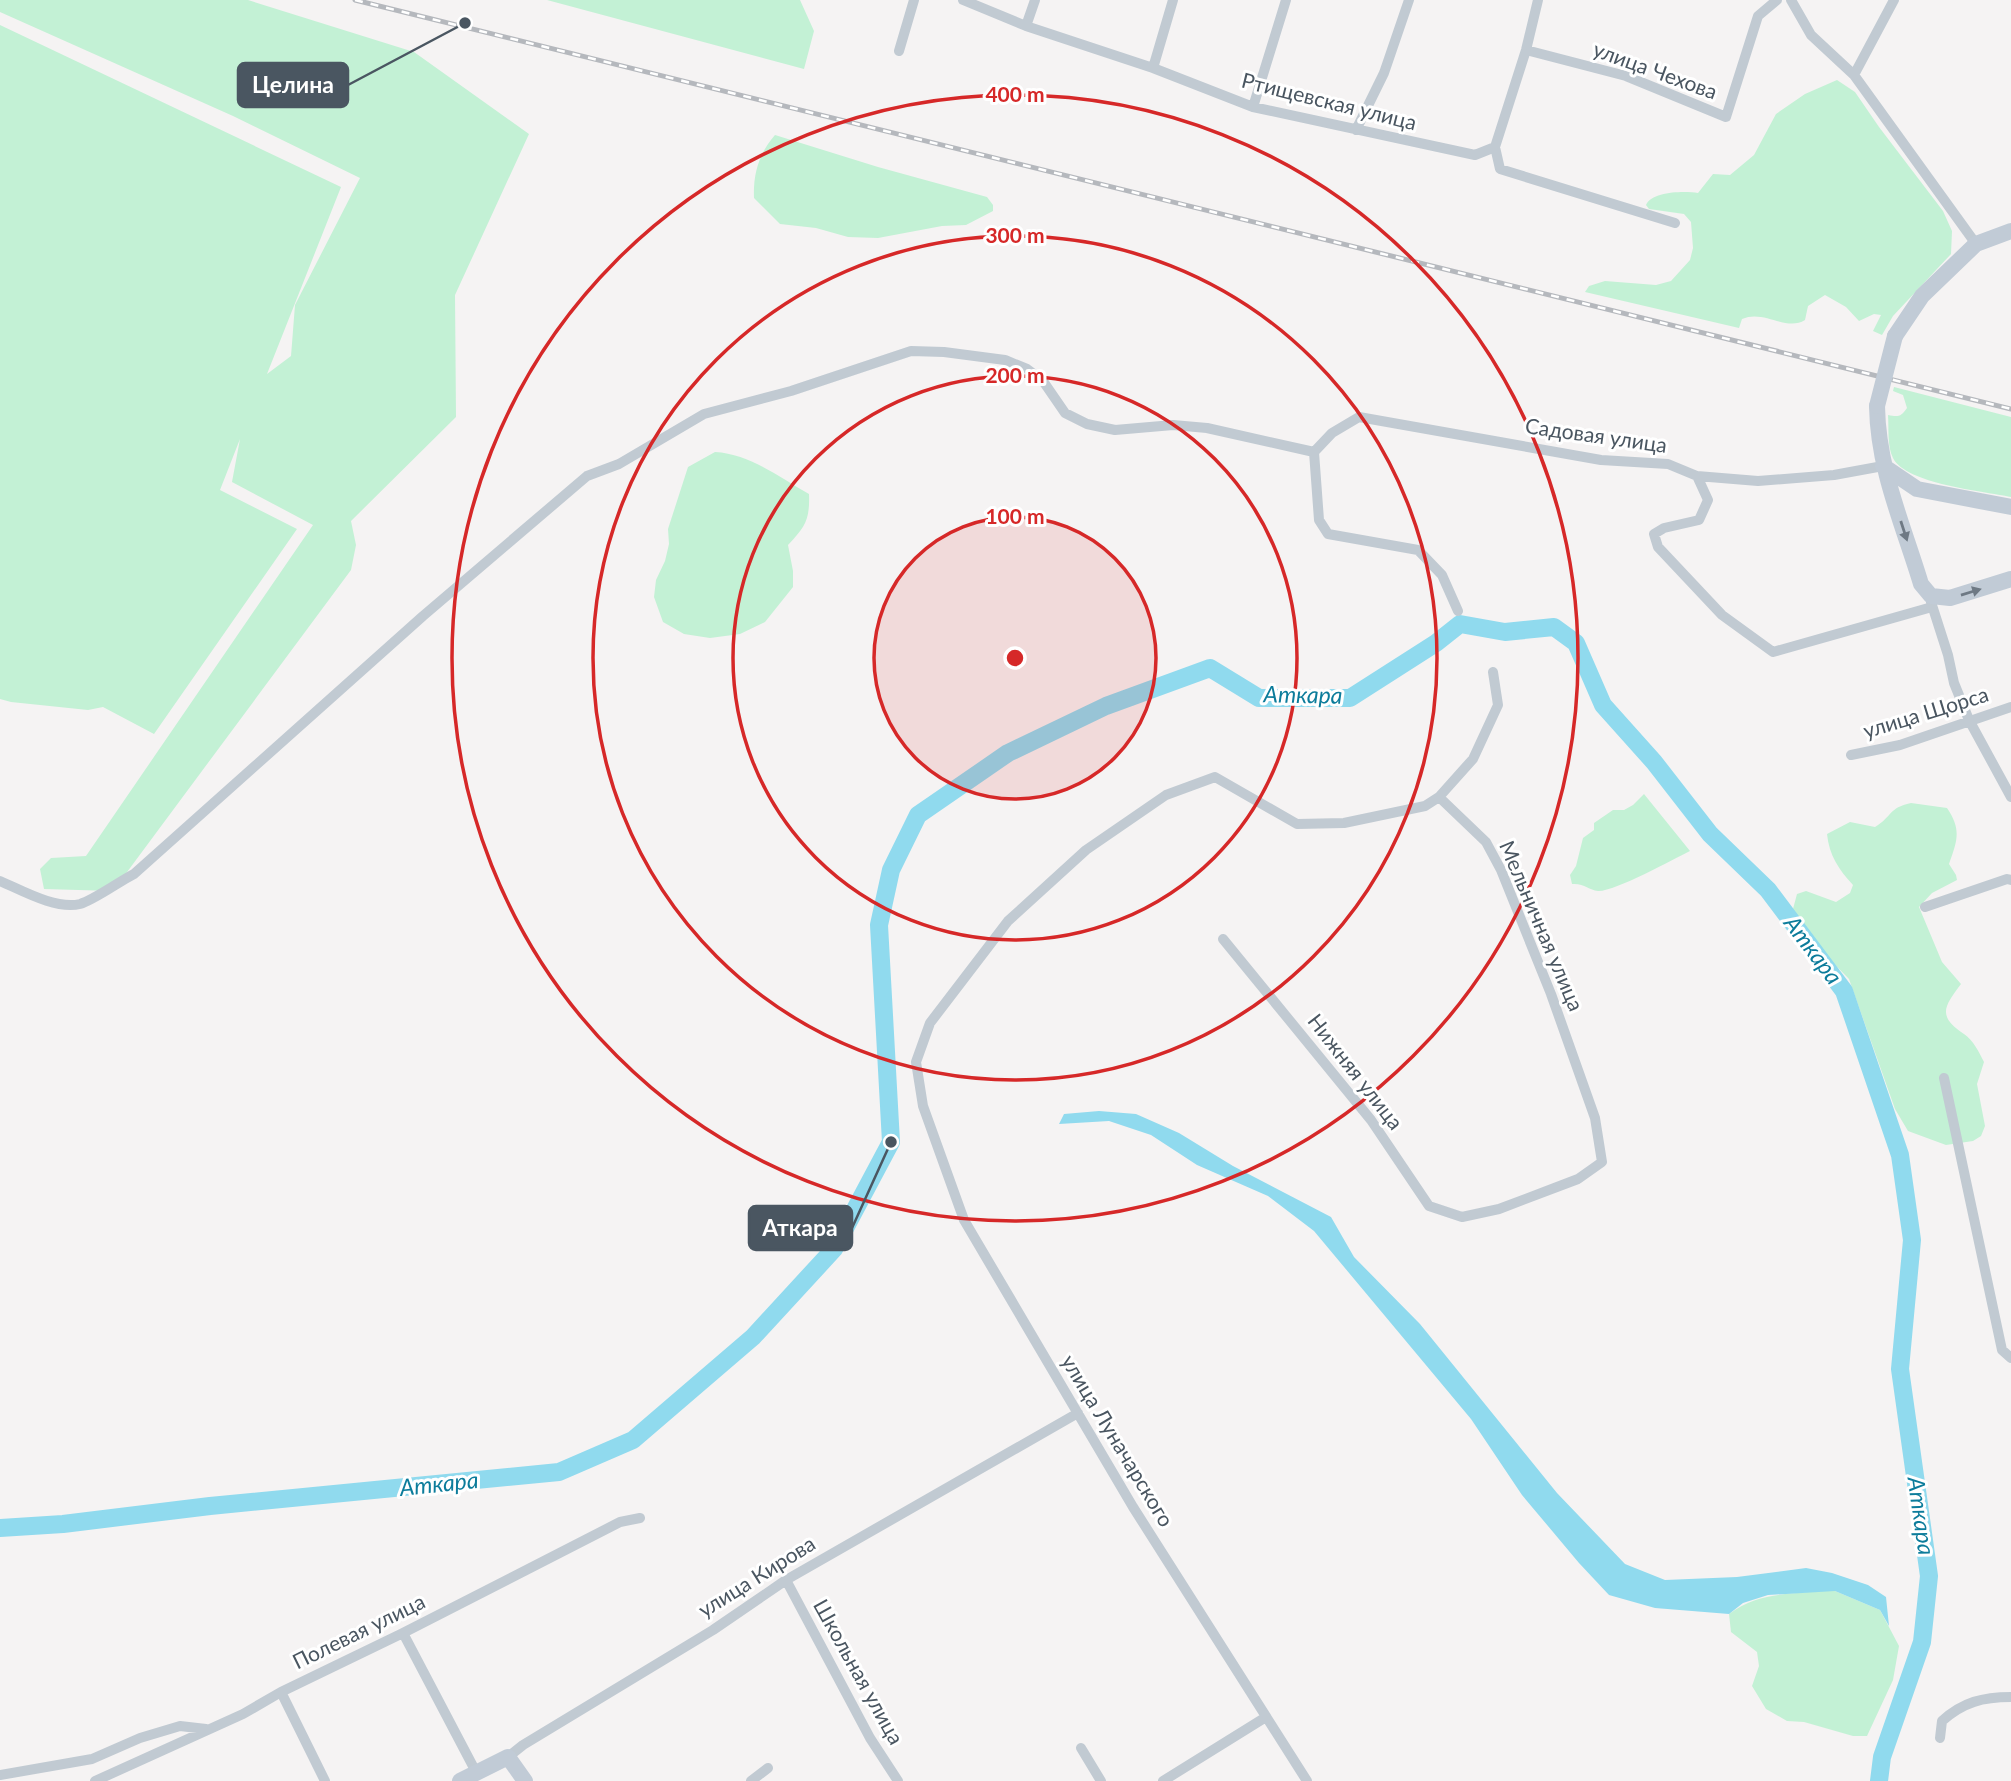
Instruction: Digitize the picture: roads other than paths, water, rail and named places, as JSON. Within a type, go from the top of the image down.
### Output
[{"type":"street","points":[[899,51],[914,0]]},
{"type":"street","name":"Ртищевская улица","points":[[963,0],[1026,26],[1153,68],[1253,107],[1475,155],[1495,147]]},
{"type":"street","points":[[1026,26],[1035,0]]},
{"type":"street","points":[[1153,68],[1173,0]]},
{"type":"street","points":[[1253,107],[1286,0]]},
{"type":"street","points":[[1356,130],[1384,73],[1409,0]]},
{"type":"street","points":[[1538,0],[1526,50],[1495,147],[1500,169],[1675,223]]},
{"type":"street","name":"улица Чехова","points":[[1526,50],[1626,76],[1726,117],[1758,16],[1777,0]]},
{"type":"street","points":[[1791,0],[1811,35],[1854,75],[1976,244]]},
{"type":"street","points":[[1854,75],[1894,0]]},
{"type":"street","points":[[2011,231],[1976,244],[1922,296],[1895,336],[1877,406],[1877,435],[1883,466],[1921,584],[1931,601],[1954,683],[1969,720],[2011,797]]},
{"type":"street","points":[[0,881],[38,898],[62,904],[79,904],[134,874],[423,616],[587,476],[619,464],[704,414],[791,391],[911,351],[944,352],[1005,360],[1027,369],[1043,381],[1065,413],[1087,424],[1115,430],[1173,425],[1207,428],[1314,452],[1319,520],[1328,534],[1418,550],[1442,575],[1458,611]]},
{"type":"street","name":"Садовая улица","points":[[1314,452],[1332,433],[1359,417],[1601,460],[1668,464],[1697,476],[1758,481],[1834,475],[1883,466]]},
{"type":"street","points":[[1883,466],[1917,489],[2011,506]]},
{"type":"street","points":[[1697,476],[1703,484],[1708,500],[1699,520],[1664,528],[1654,534],[1658,547],[1722,615],[1773,652],[1931,601],[1950,598],[2011,579]]},
{"type":"street","points":[[1438,797],[1473,759],[1499,705],[1493,672]]},
{"type":"street","name":"улица Щорса","points":[[1851,755],[1900,745],[2011,707]]},
{"type":"street","name":"улица Луначарского","points":[[1307,1781],[1133,1507],[964,1220],[923,1105],[916,1062],[930,1023],[1007,921],[1086,850],[1166,795],[1215,777],[1297,824],[1344,823],[1425,806],[1438,797]]},
{"type":"street","name":"Мельничная улица","points":[[1438,797],[1486,842],[1501,870],[1551,994],[1595,1118],[1602,1162],[1578,1178],[1499,1209],[1462,1217]]},
{"type":"street","points":[[1925,907],[2007,879],[2011,880]]},
{"type":"street","name":"Нижняя улица","points":[[1223,939],[1371,1120],[1429,1206],[1462,1217]]},
{"type":"street","points":[[1944,1078],[2002,1350],[2011,1358]]},
{"type":"street","name":"улица Кирова","points":[[460,1781],[508,1757],[523,1745],[713,1630],[786,1580],[1078,1413]]},
{"type":"street","name":"Полевая улица","points":[[95,1781],[243,1714],[281,1692],[620,1522],[640,1518]]},
{"type":"street","name":"Школьная улица","points":[[786,1580],[870,1738],[898,1781]]},
{"type":"street","points":[[403,1633],[476,1772]]},
{"type":"street","points":[[281,1692],[325,1781]]},
{"type":"street","points":[[1940,1738],[1942,1721],[1955,1709],[1974,1700],[2011,1697]]},
{"type":"street","points":[[1163,1781],[1266,1717]]},
{"type":"street","points":[[0,1775],[92,1759],[140,1738],[180,1726],[207,1730]]},
{"type":"street","points":[[1081,1748],[1101,1781]]},
{"type":"street","points":[[508,1757],[526,1781]]},
{"type":"street","points":[[751,1781],[768,1768]]},
{"type":"water","points":[[1099,1111],[1136,1114],[1179,1133],[1233,1166],[1331,1217],[1354,1257],[1420,1324],[1557,1493],[1625,1564],[1665,1580],[1737,1577],[1806,1568],[1832,1573],[1868,1585],[1886,1597],[1889,1626],[1880,1610],[1835,1591],[1768,1595],[1743,1603],[1729,1614],[1655,1608],[1609,1595],[1522,1495],[1471,1419],[1314,1231],[1268,1196],[1197,1165],[1151,1135],[1109,1121],[1059,1124],[1064,1114]]},
{"type":"waterway","name":"Аткара","points":[[0,1528],[63,1524],[210,1506],[559,1472],[633,1440],[753,1337],[834,1249],[891,1142],[879,925],[891,870],[918,815],[1008,753],[1106,706],[1210,668],[1259,698],[1350,698],[1436,643],[1460,624],[1505,632],[1554,627],[1576,643],[1603,705],[1654,762],[1710,834],[1768,890],[1844,991],[1900,1155],[1912,1240],[1900,1369],[1929,1576],[1922,1642],[1882,1757],[1879,1781]]},
{"type":"railway","points":[[355,0],[2011,409]]},
{"type":"place","name":"Целина","points":[[465,23]]},
{"type":"place","name":"Аткара","points":[[891,1142]]}]
